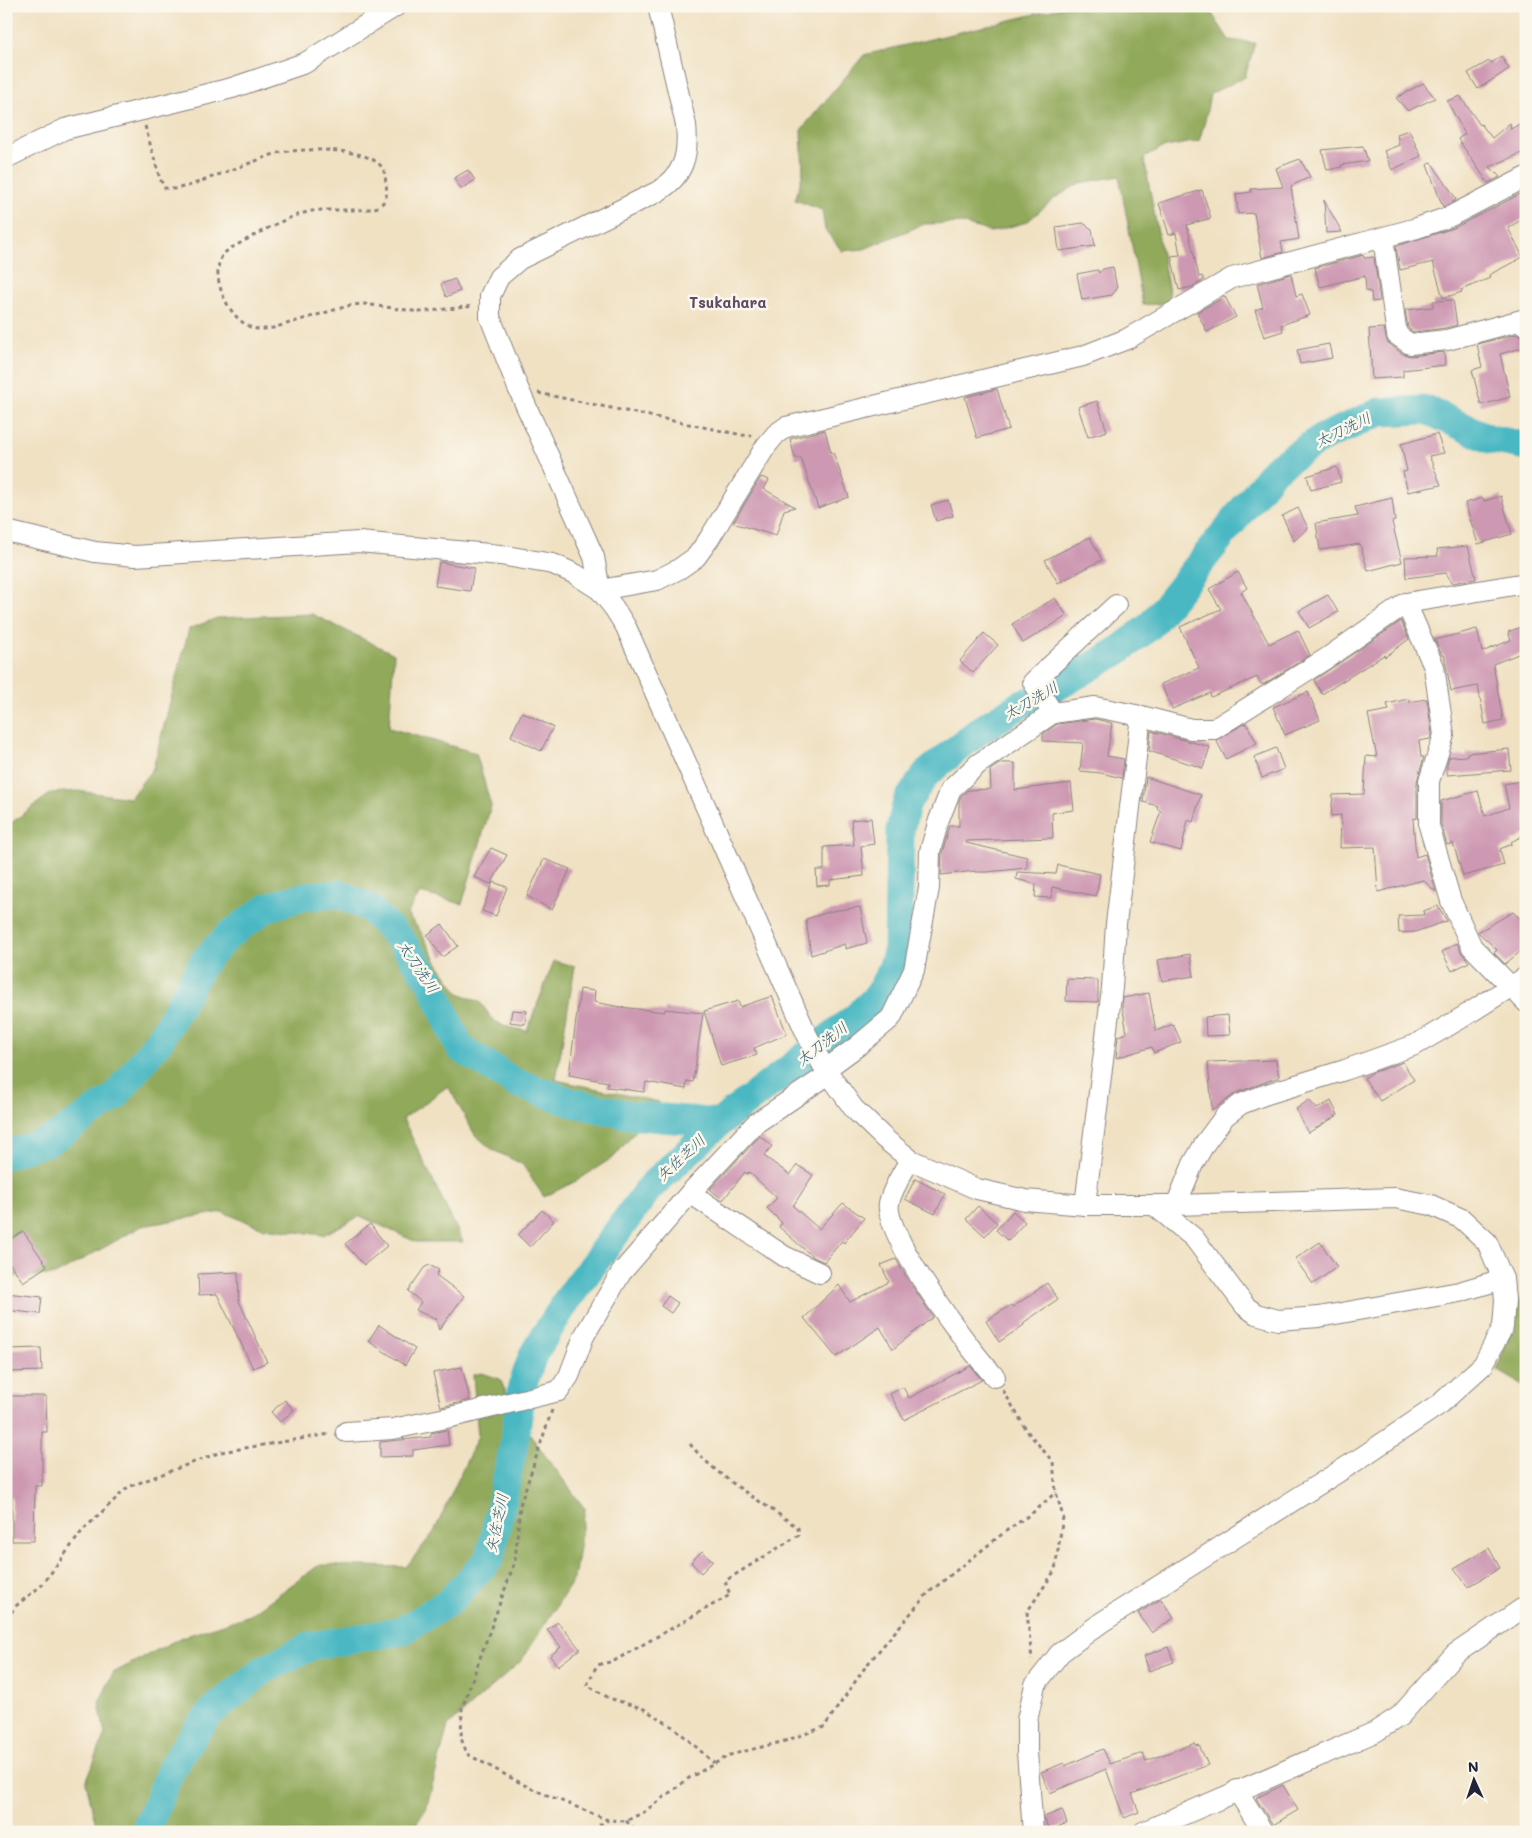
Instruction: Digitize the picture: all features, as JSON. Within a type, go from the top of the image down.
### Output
[{"type":"street","points":[[6,158],[65,129],[232,88],[304,63],[396,6]]},
{"type":"street","points":[[600,590],[594,557],[518,388],[490,317],[490,296],[499,277],[520,258],[657,192],[673,180],[682,168],[688,140],[686,125],[658,6]]},
{"type":"street","points":[[600,590],[657,580],[680,570],[696,557],[710,539],[766,446],[776,434],[786,427],[1083,356],[1127,339],[1232,278],[1383,238],[1449,218],[1526,177]]},
{"type":"street","points":[[1383,238],[1397,335],[1410,344],[1447,340],[1522,320],[1526,326]]},
{"type":"street","points":[[6,531],[95,552],[135,556],[359,542],[456,550],[553,564],[575,574],[600,590],[626,627],[807,1035],[826,1069],[854,1109],[912,1160],[977,1189],[1026,1200],[1085,1205],[1176,1205],[1395,1198],[1431,1205],[1462,1219],[1487,1242],[1503,1279],[1505,1300],[1503,1327],[1483,1365],[1440,1404],[1362,1457],[1102,1622],[1060,1653],[1035,1686],[1027,1720],[1026,1752],[1033,1832]]},
{"type":"street","points":[[346,1432],[393,1429],[500,1406],[550,1393],[569,1376],[584,1336],[621,1273],[690,1192],[756,1123],[859,1045],[891,1018],[914,970],[929,888],[930,851],[951,789],[978,764],[1053,713],[1095,708],[1141,716],[1191,729],[1214,729],[1327,658],[1406,603],[1526,583]]},
{"type":"street","points":[[1406,603],[1434,667],[1444,735],[1429,781],[1429,826],[1451,901],[1472,947],[1519,981],[1526,1002]]},
{"type":"street","points":[[1053,713],[1033,682],[1116,605]]},
{"type":"street","points":[[1085,1205],[1111,998],[1116,924],[1141,716]]},
{"type":"street","points":[[1176,1205],[1192,1164],[1205,1143],[1225,1116],[1242,1104],[1264,1095],[1415,1046],[1519,981]]},
{"type":"street","points":[[912,1160],[905,1167],[888,1204],[892,1222],[900,1242],[923,1281],[979,1361],[995,1377]]},
{"type":"street","points":[[690,1192],[784,1256],[820,1272]]},
{"type":"street","points":[[1154,1205],[1194,1238],[1245,1306],[1256,1314],[1278,1320],[1328,1316],[1458,1292],[1503,1279]]},
{"type":"street","points":[[1143,1832],[1375,1732],[1400,1716],[1455,1654],[1526,1606]]},
{"type":"street","points":[[1237,1790],[1263,1832]]},
{"type":"path","points":[[141,111],[160,180],[165,188],[174,189],[188,186],[277,153],[291,150],[325,150],[364,156],[381,166],[387,194],[384,202],[378,208],[370,210],[330,209],[294,216],[229,249],[222,256],[218,264],[221,290],[226,302],[247,326],[263,329],[272,328],[351,305],[364,304],[420,312],[464,306],[490,308]]},
{"type":"path","points":[[518,388],[742,435],[776,434]]},
{"type":"path","points":[[995,1377],[1027,1431],[1053,1462],[1056,1492],[1063,1517],[1055,1570],[1027,1612],[1035,1686]]},
{"type":"path","points":[[550,1393],[520,1505],[515,1561],[462,1708],[461,1738],[467,1754],[530,1788],[608,1820],[626,1821],[644,1812],[690,1778],[730,1755],[785,1741],[824,1727],[866,1666],[928,1593],[1006,1531],[1036,1511],[1056,1492]]},
{"type":"path","points":[[6,1619],[17,1605],[42,1584],[83,1530],[128,1487],[220,1452],[346,1432]]},
{"type":"path","points":[[690,1444],[698,1455],[743,1490],[798,1528],[799,1535],[725,1581],[730,1595],[614,1662],[597,1665],[587,1684],[610,1698],[644,1709],[676,1729],[714,1763]]},
{"type":"path","points":[[595,1832],[598,1826],[608,1820]]},
{"type":"path","points":[[626,1821],[638,1832]]},
{"type":"green space","points":[[1069,6],[1207,6],[1229,40],[1255,43],[1245,77],[1210,94],[1199,141],[1161,148],[1144,158],[1171,303],[1143,305],[1119,176],[1080,183],[1055,198],[1027,222],[991,232],[961,223],[924,224],[864,249],[842,251],[825,230],[822,210],[795,200],[803,173],[801,130],[864,55]]},
{"type":"green space","points":[[312,614],[394,654],[389,728],[476,753],[491,806],[462,904],[420,893],[407,914],[421,932],[437,962],[459,993],[480,1002],[493,1020],[504,1026],[527,1031],[554,961],[575,966],[556,1080],[659,1102],[615,1156],[578,1180],[544,1197],[522,1164],[493,1150],[475,1135],[448,1086],[403,1119],[463,1242],[416,1242],[360,1216],[323,1235],[263,1228],[222,1212],[142,1226],[55,1275],[6,1277],[6,827],[51,793],[78,791],[130,798],[153,768],[189,629],[217,618]]},
{"type":"green space","points":[[1526,1292],[1526,1387],[1497,1370],[1521,1296]]},
{"type":"green space","points":[[482,1373],[500,1379],[518,1419],[585,1509],[574,1579],[521,1661],[448,1726],[426,1809],[411,1832],[93,1832],[96,1825],[86,1782],[105,1734],[99,1703],[113,1673],[180,1638],[250,1615],[319,1565],[406,1567],[434,1532],[478,1436],[473,1375]]},
{"type":"building","points":[[1501,56],[1509,69],[1478,89],[1468,73],[1489,61],[1492,63]]},
{"type":"building","points":[[1423,83],[1435,98],[1408,111],[1396,98]]},
{"type":"building","points":[[1460,96],[1480,125],[1492,138],[1510,123],[1511,129],[1521,123],[1526,133],[1526,151],[1490,167],[1500,177],[1488,183],[1458,139],[1465,134],[1447,101]]},
{"type":"building","points":[[1409,130],[1421,156],[1392,170],[1384,151],[1399,145],[1397,134]]},
{"type":"building","points":[[1363,146],[1368,161],[1341,165],[1342,167],[1327,170],[1322,150]]},
{"type":"building","points":[[1300,159],[1310,177],[1291,186],[1299,239],[1281,242],[1283,252],[1262,258],[1254,213],[1238,214],[1236,194],[1251,192],[1251,189],[1283,187],[1276,168]]},
{"type":"building","points":[[1431,162],[1456,200],[1443,207],[1427,165]]},
{"type":"building","points":[[468,170],[475,180],[461,189],[454,178]]},
{"type":"building","points":[[1202,190],[1211,218],[1187,225],[1199,277],[1202,276],[1204,280],[1192,287],[1179,290],[1171,256],[1180,255],[1176,233],[1169,235],[1159,203]]},
{"type":"building","points":[[1526,191],[1526,217],[1508,228],[1523,257],[1489,275],[1490,278],[1461,290],[1462,292],[1443,298],[1433,262],[1400,270],[1396,246],[1454,228]]},
{"type":"building","points":[[1324,200],[1342,232],[1326,233]]},
{"type":"building","points":[[1083,223],[1092,229],[1095,246],[1059,251],[1056,227]]},
{"type":"building","points":[[1363,255],[1364,258],[1374,257],[1380,301],[1372,302],[1371,292],[1366,291],[1365,276],[1320,287],[1315,268]]},
{"type":"building","points":[[1113,267],[1117,289],[1112,295],[1082,300],[1077,274],[1098,270],[1099,273],[1103,269]]},
{"type":"building","points":[[1291,274],[1296,296],[1302,294],[1310,315],[1281,325],[1283,331],[1264,337],[1255,310],[1263,307],[1257,284]]},
{"type":"building","points":[[455,279],[460,291],[446,297],[441,284]]},
{"type":"building","points":[[1225,297],[1236,317],[1207,332],[1197,312]]},
{"type":"building","points":[[1453,300],[1457,325],[1413,332],[1408,328],[1405,310],[1433,307],[1433,301]]},
{"type":"building","points":[[1384,328],[1387,342],[1403,354],[1411,356],[1444,352],[1445,365],[1403,370],[1403,377],[1372,379],[1369,329]]},
{"type":"building","points":[[1517,334],[1525,337],[1526,347],[1500,354],[1510,397],[1481,405],[1472,370],[1482,367],[1477,344]]},
{"type":"building","points":[[1329,344],[1332,358],[1300,364],[1297,350]]},
{"type":"building","points":[[997,389],[1009,429],[977,438],[965,397]]},
{"type":"building","points":[[1097,401],[1107,431],[1088,437],[1078,407]]},
{"type":"building","points":[[825,430],[831,453],[833,452],[849,497],[818,508],[801,458],[795,458],[790,439]]},
{"type":"building","points":[[1437,434],[1444,453],[1429,456],[1441,485],[1408,492],[1403,472],[1407,471],[1401,444]]},
{"type":"building","points":[[1337,467],[1341,482],[1311,490],[1307,476]]},
{"type":"building","points":[[761,477],[769,480],[764,489],[795,507],[784,510],[776,536],[733,523]]},
{"type":"building","points":[[1501,496],[1512,534],[1478,544],[1465,503],[1483,498],[1484,501]]},
{"type":"building","points":[[1392,498],[1395,521],[1392,522],[1402,562],[1368,571],[1360,544],[1320,550],[1316,523],[1358,516],[1355,507]]},
{"type":"building","points":[[948,500],[953,516],[936,521],[931,505]]},
{"type":"building","points":[[1298,508],[1308,528],[1294,541],[1282,516]]},
{"type":"building","points":[[1090,537],[1102,560],[1058,583],[1045,560]]},
{"type":"building","points":[[1468,546],[1476,579],[1452,583],[1446,573],[1406,578],[1405,557],[1438,556],[1437,549]]},
{"type":"building","points":[[439,562],[474,568],[470,591],[435,586]]},
{"type":"building","points":[[1238,572],[1247,588],[1241,592],[1269,644],[1298,630],[1310,655],[1264,684],[1261,684],[1257,677],[1211,697],[1210,693],[1172,709],[1161,684],[1199,668],[1180,627],[1221,609],[1209,589]]},
{"type":"building","points":[[1328,595],[1338,612],[1309,628],[1299,611]]},
{"type":"building","points":[[1055,598],[1067,616],[1023,643],[1012,624]]},
{"type":"building","points":[[1401,621],[1409,639],[1385,657],[1384,655],[1322,694],[1314,680]]},
{"type":"building","points":[[1526,625],[1526,651],[1493,664],[1503,720],[1485,724],[1478,686],[1451,691],[1444,655],[1442,655],[1435,640],[1477,629],[1482,652],[1511,640],[1508,632]]},
{"type":"building","points":[[984,633],[998,645],[973,673],[960,661]]},
{"type":"building","points":[[1308,692],[1320,720],[1285,735],[1273,707]]},
{"type":"building","points":[[1408,699],[1409,702],[1427,699],[1432,734],[1430,739],[1419,741],[1421,757],[1424,757],[1417,781],[1417,818],[1413,819],[1416,857],[1425,854],[1436,892],[1423,880],[1378,892],[1375,847],[1340,848],[1341,815],[1331,816],[1333,795],[1364,794],[1366,756],[1377,757],[1368,714],[1389,710],[1387,704]]},
{"type":"building","points":[[522,712],[553,727],[541,751],[511,736]]},
{"type":"building","points":[[1095,719],[1112,723],[1107,756],[1124,759],[1122,778],[1080,771],[1083,743],[1043,741],[1043,734],[1057,724]]},
{"type":"building","points":[[1246,723],[1257,743],[1226,759],[1216,740]]},
{"type":"building","points":[[1151,731],[1210,747],[1203,768],[1149,751]]},
{"type":"building","points":[[1276,748],[1284,769],[1262,778],[1254,757]]},
{"type":"building","points":[[1509,749],[1511,770],[1447,775],[1449,757],[1467,756],[1467,753]]},
{"type":"building","points":[[1001,763],[1015,763],[1015,790],[1071,783],[1074,810],[1052,813],[1053,838],[967,841],[966,843],[1027,857],[1027,868],[941,875],[942,853],[950,826],[959,826],[959,801],[961,796],[968,790],[991,789],[990,770]]},
{"type":"building","points":[[1146,777],[1201,795],[1193,822],[1188,820],[1181,851],[1150,842],[1161,811],[1157,809],[1158,806],[1143,802]]},
{"type":"building","points":[[1521,781],[1526,796],[1526,834],[1511,842],[1512,844],[1500,849],[1504,865],[1463,876],[1453,843],[1447,845],[1441,824],[1441,801],[1478,791],[1485,816],[1509,808],[1504,784]]},
{"type":"building","points":[[871,818],[874,844],[861,846],[864,876],[830,880],[830,885],[817,886],[816,870],[824,870],[824,847],[854,845],[851,820]]},
{"type":"building","points":[[491,848],[507,855],[491,884],[474,877]]},
{"type":"building","points":[[544,859],[570,869],[552,910],[527,896]]},
{"type":"building","points":[[1058,865],[1100,874],[1096,896],[1052,887],[1051,898],[1035,897],[1036,884],[1016,879],[1017,872],[1056,874]]},
{"type":"building","points":[[493,882],[507,887],[496,916],[482,911]]},
{"type":"building","points":[[1438,906],[1447,921],[1415,932],[1399,933],[1398,916],[1424,915],[1423,911]]},
{"type":"building","points":[[860,907],[867,943],[845,949],[845,944],[811,955],[806,919],[832,911]]},
{"type":"building","points":[[1513,912],[1526,924],[1526,947],[1505,964],[1494,953],[1497,950],[1478,932]]},
{"type":"building","points":[[442,924],[458,946],[442,957],[427,935]]},
{"type":"building","points":[[1457,943],[1469,962],[1452,971],[1442,952]]},
{"type":"building","points":[[1190,954],[1194,976],[1162,981],[1158,960]]},
{"type":"building","points":[[1067,979],[1098,980],[1098,1002],[1066,1001]]},
{"type":"building","points":[[580,989],[595,991],[594,1002],[665,1012],[665,1009],[703,1013],[693,1082],[687,1081],[686,1089],[646,1082],[644,1092],[607,1087],[608,1082],[569,1075]]},
{"type":"building","points":[[1149,993],[1156,1031],[1173,1024],[1181,1042],[1154,1053],[1152,1047],[1116,1058],[1118,1036],[1127,1033],[1122,1005],[1123,998]]},
{"type":"building","points":[[772,996],[787,1034],[754,1048],[757,1055],[721,1066],[704,1011],[738,1001],[740,1007]]},
{"type":"building","points":[[512,1010],[527,1011],[525,1024],[510,1022]]},
{"type":"building","points":[[1228,1015],[1230,1035],[1206,1036],[1205,1017]]},
{"type":"building","points":[[1276,1060],[1279,1077],[1236,1093],[1212,1110],[1208,1062]]},
{"type":"building","points":[[1403,1062],[1414,1080],[1380,1101],[1364,1078],[1372,1073]]},
{"type":"building","points":[[1309,1100],[1317,1109],[1331,1101],[1338,1115],[1308,1133],[1296,1109]]},
{"type":"building","points":[[760,1136],[772,1146],[764,1156],[790,1175],[797,1165],[813,1175],[793,1206],[819,1229],[843,1203],[864,1218],[844,1243],[842,1241],[824,1262],[813,1257],[779,1227],[782,1223],[767,1208],[777,1198],[749,1172],[747,1174],[745,1172],[723,1200],[710,1189]]},
{"type":"building","points":[[915,1179],[945,1194],[935,1214],[905,1199]]},
{"type":"building","points":[[978,1206],[997,1223],[985,1236],[966,1219]]},
{"type":"building","points":[[542,1210],[554,1221],[530,1247],[518,1235]]},
{"type":"building","points":[[1013,1211],[1025,1222],[1008,1241],[996,1230]]},
{"type":"building","points":[[370,1224],[387,1246],[364,1265],[345,1244]]},
{"type":"building","points":[[23,1231],[47,1266],[23,1282],[6,1258],[6,1242]]},
{"type":"building","points":[[1320,1242],[1337,1267],[1313,1284],[1295,1259]]},
{"type":"building","points":[[896,1259],[933,1317],[893,1349],[880,1327],[836,1357],[804,1318],[839,1285],[850,1302],[889,1282],[881,1265]]},
{"type":"building","points":[[429,1265],[439,1270],[436,1275],[464,1296],[439,1330],[436,1318],[436,1320],[416,1310],[421,1302],[408,1291],[424,1268]]},
{"type":"building","points":[[238,1272],[239,1301],[267,1362],[253,1368],[217,1294],[199,1295],[198,1274]]},
{"type":"building","points":[[1047,1283],[1058,1299],[999,1342],[986,1321],[1011,1305],[1013,1307]]},
{"type":"building","points":[[6,1293],[42,1297],[40,1314],[6,1310]]},
{"type":"building","points":[[668,1296],[678,1303],[671,1313],[661,1306]]},
{"type":"building","points":[[379,1325],[415,1349],[405,1365],[368,1341]]},
{"type":"building","points":[[41,1348],[42,1371],[8,1372],[7,1349]]},
{"type":"building","points":[[970,1366],[982,1380],[904,1420],[890,1394],[903,1387],[909,1398]]},
{"type":"building","points":[[462,1367],[470,1400],[441,1407],[433,1373]]},
{"type":"building","points":[[6,1396],[46,1396],[47,1432],[42,1432],[42,1486],[35,1486],[34,1541],[12,1541],[12,1496],[6,1496],[6,1458],[10,1458],[9,1421],[6,1421]]},
{"type":"building","points":[[285,1400],[294,1410],[280,1422],[271,1412]]},
{"type":"building","points":[[447,1430],[449,1445],[413,1450],[413,1456],[380,1457],[380,1442],[431,1437],[431,1433]]},
{"type":"building","points":[[1489,1548],[1500,1568],[1468,1587],[1454,1568]]},
{"type":"building","points":[[702,1551],[713,1561],[701,1573],[691,1562]]},
{"type":"building","points":[[1161,1599],[1174,1618],[1152,1633],[1138,1613]]},
{"type":"building","points":[[558,1622],[580,1649],[558,1666],[550,1656],[561,1647],[547,1630]]},
{"type":"building","points":[[1168,1647],[1174,1662],[1149,1671],[1144,1656]]},
{"type":"building","points":[[1195,1743],[1196,1746],[1199,1745],[1208,1765],[1132,1794],[1139,1812],[1124,1818],[1106,1769],[1050,1793],[1041,1772],[1064,1763],[1065,1766],[1103,1749],[1110,1764],[1143,1753],[1146,1761]]},
{"type":"building","points":[[1283,1785],[1298,1810],[1273,1825],[1256,1798]]},
{"type":"building","points":[[1062,1810],[1067,1823],[1049,1831],[1044,1817]]},
{"type":"waterway","name":"太刀洗川","points":[[145,1832],[172,1767],[212,1711],[264,1670],[311,1646],[402,1631],[450,1601],[490,1558],[514,1444],[522,1387],[533,1355],[567,1300],[650,1187],[719,1123],[856,1017],[878,996],[892,969],[898,949],[900,830],[907,802],[926,774],[979,731],[1023,703],[1032,701],[1118,651],[1150,626],[1275,469],[1320,439],[1380,412],[1427,410],[1490,439],[1526,446]]},
{"type":"waterway","name":"太刀洗川","points":[[6,1155],[51,1140],[114,1098],[161,1038],[204,961],[230,934],[268,907],[306,896],[340,894],[369,908],[400,939],[431,982],[460,1048],[514,1082],[570,1102],[629,1115],[719,1123]]},
{"type":"district","name":"Tsukahara","points":[[728,303]]},
{"type":"water label","name":"矢佐芝川","points":[[681,1158]]},
{"type":"water label","name":"矢佐芝川","points":[[497,1523]]}]
